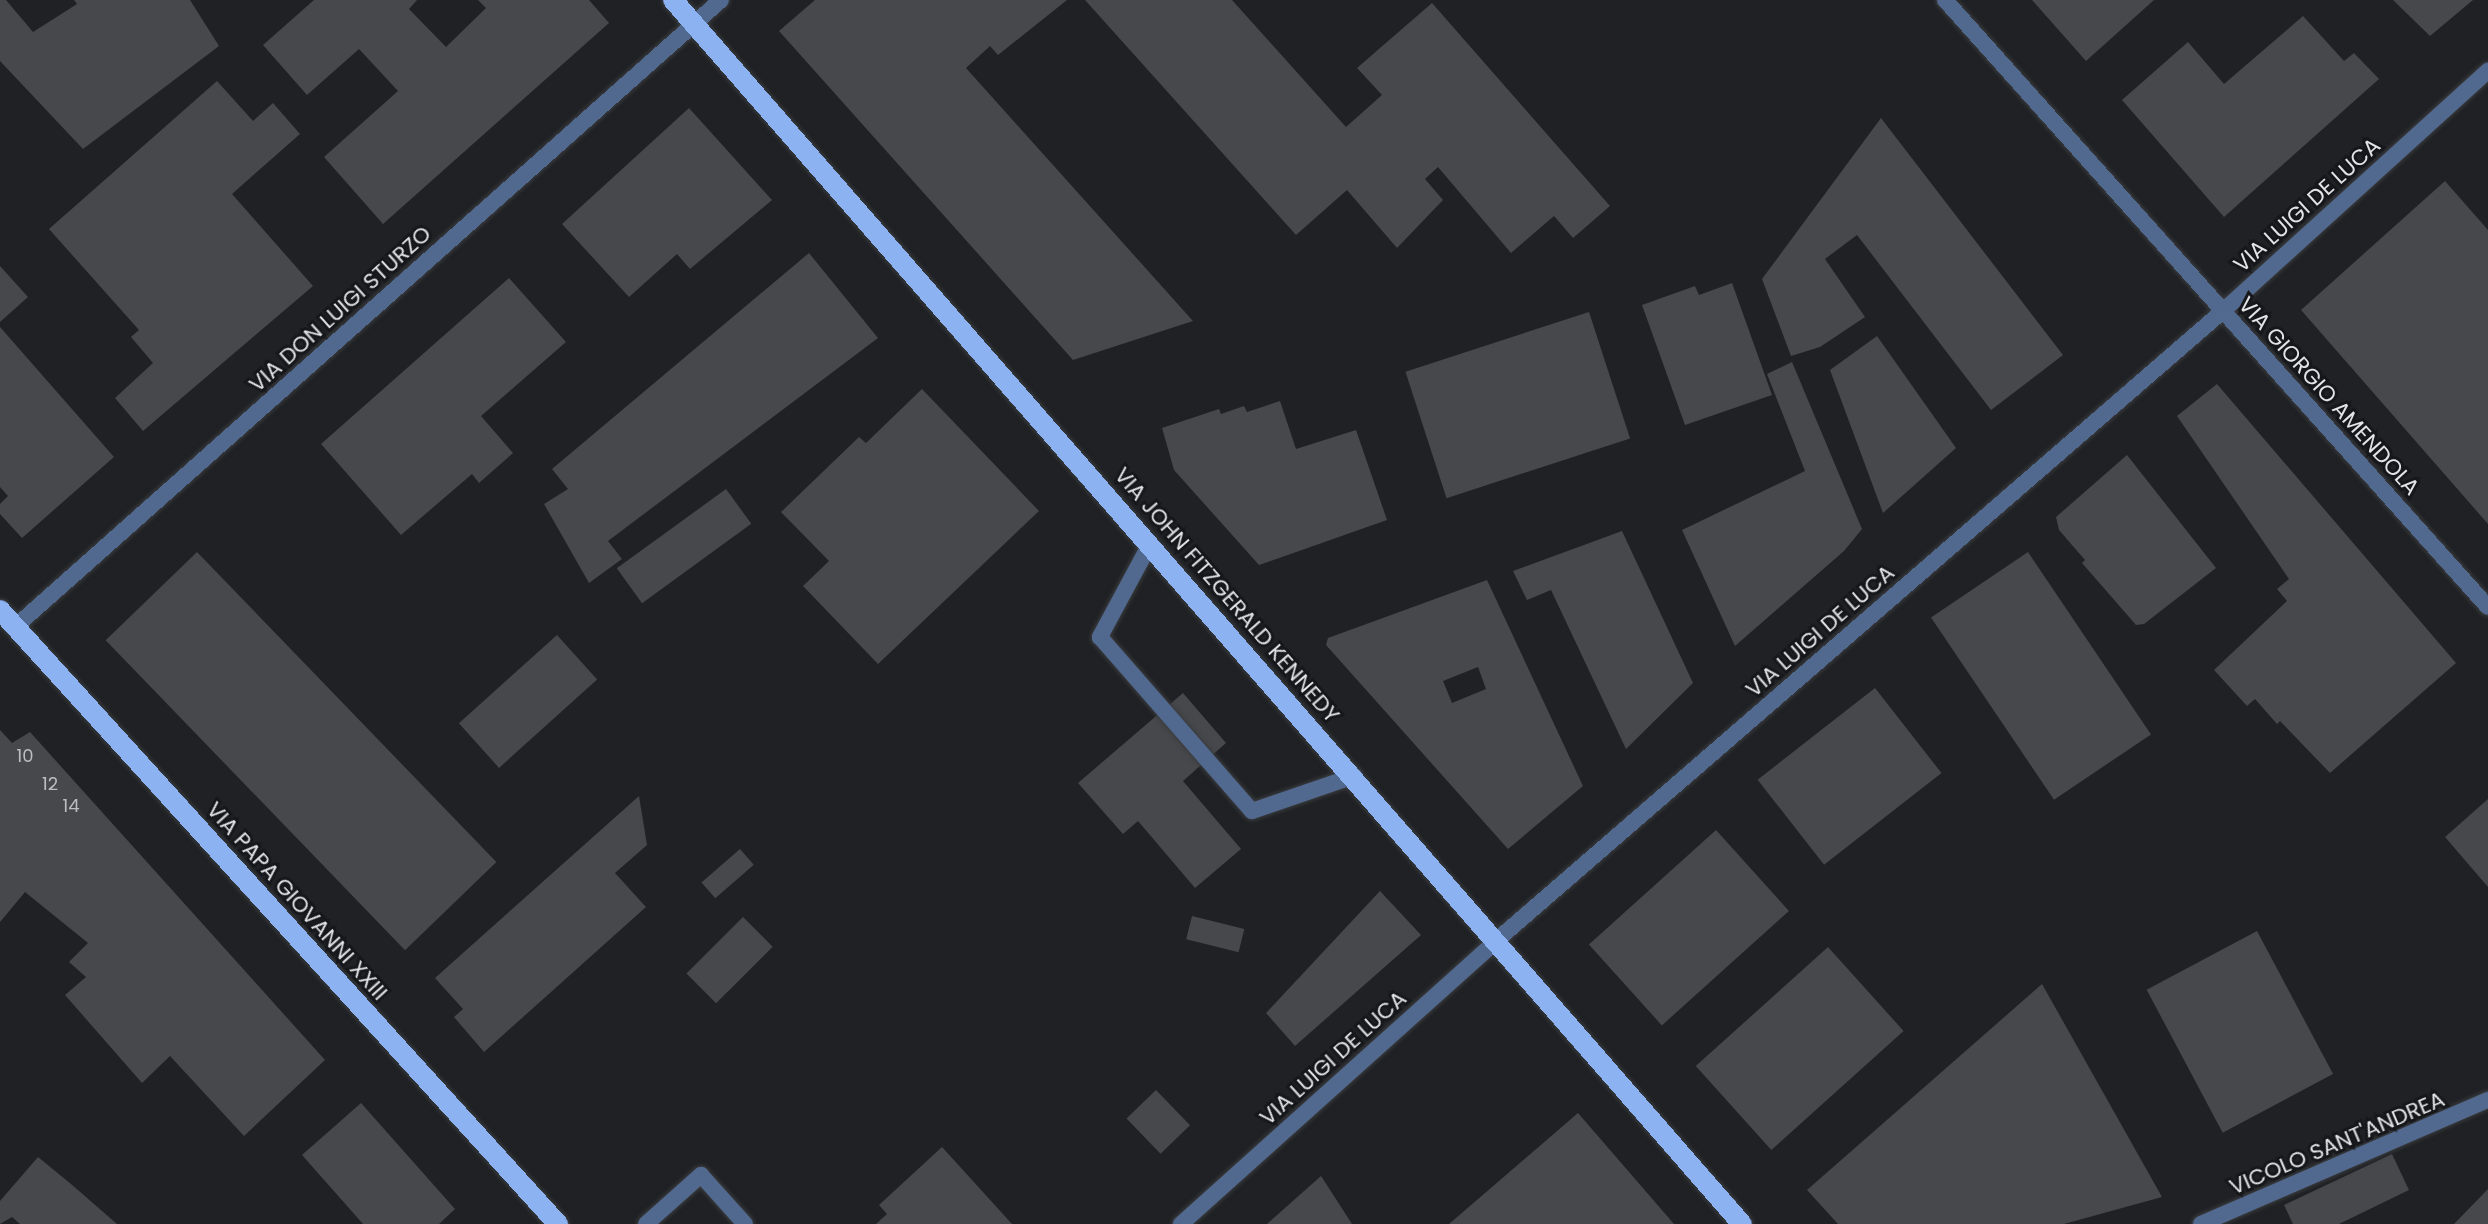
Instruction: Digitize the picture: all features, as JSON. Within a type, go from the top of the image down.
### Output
[{"type":"main road","name":"VIA JOHN FITZGERALD KENNEDY","points":[[673,0],[1354,776],[1742,1224]]},
{"type":"main road","name":"VIA PAPA GIOVANNI XXIII","points":[[0,610],[558,1224]]},
{"type":"street","name":"VIA DON LUIGI STURZO","points":[[15,627],[721,0]]},
{"type":"street","name":"VIA GIORGIO AMENDOLA","points":[[1945,0],[2488,607]]},
{"type":"street","name":"VIA LUIGI DE LUCA","points":[[1181,1224],[1497,940],[2223,311],[2488,71]]},
{"type":"street","points":[[1150,544],[1100,637],[1252,811],[1354,776]]},
{"type":"street","name":"VICOLO SANT'ANDREA","points":[[2201,1224],[2488,1100]]},
{"type":"street","points":[[646,1224],[701,1175],[745,1224]]},
{"type":"building","points":[[0,0],[6,0],[33,32],[77,4],[74,0],[190,0],[219,46],[83,149],[0,61]]},
{"type":"building","points":[[314,0],[417,0],[409,9],[446,47],[486,8],[478,0],[589,0],[609,23],[383,224],[324,157],[398,91],[359,49],[307,95],[263,45]]},
{"type":"building","points":[[815,0],[1067,0],[998,55],[990,46],[966,68],[1193,321],[1073,360],[779,31]]},
{"type":"building","points":[[1085,0],[1232,0],[1346,127],[1382,95],[1357,68],[1432,3],[1610,206],[1573,238],[1554,216],[1511,253],[1438,167],[1425,179],[1443,200],[1397,248],[1347,190],[1296,235]]},
{"type":"building","points":[[2032,0],[2154,0],[2086,61]]},
{"type":"building","points":[[2393,0],[2473,0],[2430,36]]},
{"type":"building","points":[[2303,16],[2344,61],[2354,53],[2379,79],[2224,217],[2122,100],[2188,42],[2224,84]]},
{"type":"building","points":[[217,81],[253,121],[273,103],[300,134],[232,194],[313,286],[143,431],[115,398],[153,363],[131,337],[139,330],[49,229]]},
{"type":"building","points":[[689,108],[772,200],[690,269],[677,254],[629,297],[562,224]]},
{"type":"building","points":[[1881,118],[2063,355],[1991,410],[1857,235],[1825,259],[1865,317],[1820,347],[1791,356],[1762,279]]},
{"type":"building","points":[[2445,181],[2488,230],[2488,524],[2301,310]]},
{"type":"building","points":[[809,253],[878,338],[608,541],[622,559],[589,583],[544,504],[568,489],[552,469]]},
{"type":"building","points":[[0,266],[28,297],[0,322]]},
{"type":"building","points":[[509,278],[566,342],[481,416],[513,453],[479,483],[472,474],[401,535],[321,444]]},
{"type":"building","points":[[1732,283],[1772,395],[1685,425],[1642,305],[1695,286],[1699,295]]},
{"type":"building","points":[[1589,312],[1630,438],[1447,498],[1405,372]]},
{"type":"building","points":[[0,327],[114,457],[22,538],[0,514],[0,504],[8,496],[0,487]]},
{"type":"building","points":[[1877,336],[1956,448],[1883,513],[1830,370]]},
{"type":"building","points":[[1792,362],[1862,529],[1844,551],[1735,646],[1682,530],[1805,471],[1767,374]]},
{"type":"building","points":[[2217,384],[2456,663],[2330,773],[2280,721],[2277,724],[2255,699],[2247,706],[2214,670],[2287,601],[2277,589],[2289,579],[2177,416]]},
{"type":"building","points":[[922,389],[1039,511],[878,664],[803,586],[829,561],[781,512],[859,437],[866,443]]},
{"type":"building","points":[[1280,401],[1296,449],[1356,430],[1387,520],[1259,565],[1174,470],[1162,428],[1219,409],[1221,414],[1244,406],[1247,412]]},
{"type":"building","points":[[2127,455],[2216,568],[2144,624],[2136,625],[2082,563],[2085,560],[2059,530],[2056,517]]},
{"type":"building","points":[[726,489],[751,524],[642,603],[617,568]]},
{"type":"building","points":[[1622,531],[1693,683],[1626,749],[1551,590],[1527,600],[1513,571]]},
{"type":"building","points":[[197,552],[496,862],[405,950],[106,640]]},
{"type":"building","points":[[2028,552],[2151,734],[2054,800],[1931,617]]},
{"type":"building","points":[[1487,580],[1583,786],[1508,849],[1326,645],[1328,638]],"holes":[[[1478,667],[1486,689],[1452,703],[1443,681]]]},
{"type":"building","points":[[557,635],[597,680],[499,768],[459,723]]},
{"type":"building","points":[[1875,688],[1941,773],[1824,865],[1758,780]]},
{"type":"building","points":[[1183,693],[1226,743],[1183,781],[1241,849],[1195,888],[1138,821],[1123,834],[1078,783]]},
{"type":"building","points":[[0,730],[12,743],[30,732],[325,1060],[244,1136],[170,1056],[142,1083],[65,995],[86,977],[69,962],[88,943],[25,892],[0,922]]},
{"type":"building","points":[[639,796],[647,845],[615,873],[646,907],[484,1052],[454,1017],[463,1009],[435,978]]},
{"type":"building","points":[[2488,799],[2488,887],[2445,837]]},
{"type":"building","points":[[1716,830],[1789,911],[1662,1025],[1589,944]]},
{"type":"building","points":[[740,849],[754,865],[715,898],[702,882]]},
{"type":"building","points":[[1380,891],[1421,935],[1295,1046],[1266,1013]]},
{"type":"building","points":[[1192,916],[1244,929],[1239,952],[1186,939]]},
{"type":"building","points":[[743,917],[773,947],[716,1003],[686,974]]},
{"type":"building","points":[[2257,931],[2333,1074],[2223,1133],[2147,990]]},
{"type":"building","points":[[1828,947],[1904,1031],[1771,1150],[1696,1066]]},
{"type":"building","points":[[2042,984],[2162,1197],[2064,1224],[1838,1224],[1807,1190]]},
{"type":"building","points":[[1156,1090],[1190,1125],[1161,1154],[1127,1118]]},
{"type":"building","points":[[361,1103],[455,1209],[439,1224],[363,1224],[302,1155]]},
{"type":"building","points":[[1578,1113],[1674,1224],[1449,1224]]},
{"type":"building","points":[[942,1147],[1012,1224],[876,1224],[887,1214],[879,1205]]},
{"type":"building","points":[[2392,1154],[2409,1190],[2339,1224],[2293,1224],[2284,1205]]},
{"type":"building","points":[[38,1157],[117,1224],[20,1224],[12,1217],[0,1224],[0,1201]]},
{"type":"building","points":[[1321,1176],[1352,1224],[1267,1224]]},
{"type":"building","points":[[2488,1189],[2488,1224],[2454,1224]]}]
